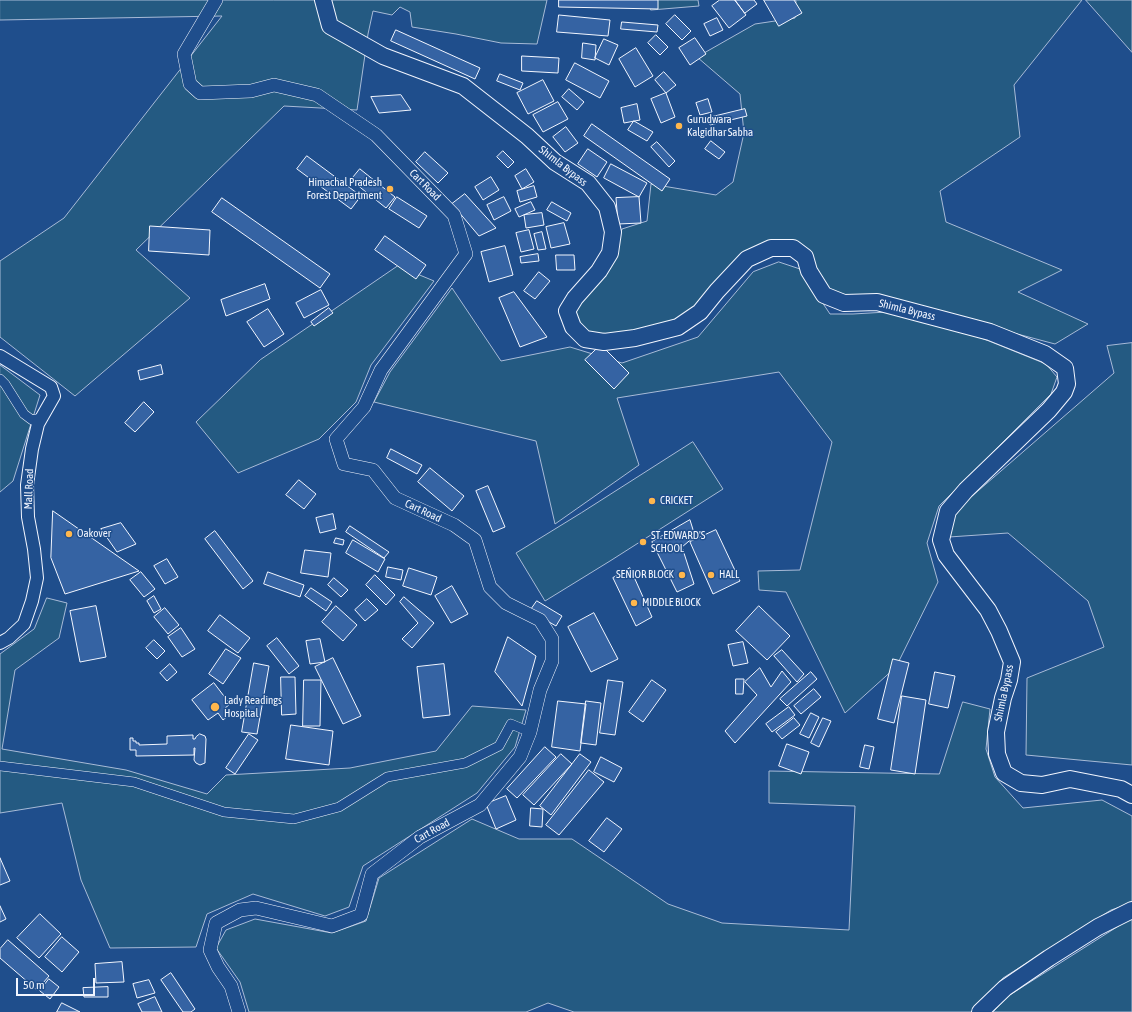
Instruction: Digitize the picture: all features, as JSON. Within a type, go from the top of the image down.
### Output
[{"type":"highway","name":"Shimla Bypass","points":[[323,0],[330,26],[383,56],[463,86],[527,136],[555,162],[588,184],[607,207],[613,232],[610,253],[599,271],[575,298],[567,311],[573,327],[585,339],[604,342],[635,338],[678,327],[700,312],[747,259],[770,248],[793,248],[806,256],[809,271],[824,295],[844,303],[877,302],[990,332],[1044,354],[1065,368],[1067,384],[1064,392],[1049,410],[966,490],[948,511],[941,540],[946,554],[988,610],[1012,662],[996,732],[997,754],[1004,773],[1021,783],[1042,785],[1070,779],[1121,789],[1132,795]]},
{"type":"highway","points":[[980,1012],[1005,988],[1049,958],[1098,927],[1132,910]]},
{"type":"main road","name":"Cart Road","points":[[216,0],[184,54],[190,84],[200,93],[251,91],[274,85],[316,95],[376,135],[454,215],[466,254],[381,370],[364,407],[336,439],[344,464],[373,470],[395,498],[454,525],[475,540],[490,587],[506,603],[540,620],[552,639],[552,661],[540,690],[530,732],[520,757],[480,805],[420,837],[372,874],[361,915],[332,926],[256,908],[240,910],[216,923],[210,950],[218,967],[231,986],[239,1012]]},
{"type":"street","name":"Mall Road","points":[[0,356],[51,387],[54,396],[38,424],[32,449],[27,485],[28,518],[34,549],[37,578],[32,601],[24,624],[9,638],[0,643]]},
{"type":"street","points":[[0,379],[5,384],[24,414],[32,420],[42,418]]},
{"type":"street","points":[[0,766],[134,782],[224,812],[294,819],[339,807],[387,777],[465,763],[499,746],[511,724],[530,732]]},
{"type":"shaded area","points":[[0,0],[547,0],[537,44],[501,43],[412,27],[410,12],[400,7],[392,15],[373,11],[368,34],[357,110],[284,106],[136,250],[190,298],[75,396],[0,337],[0,261],[64,218],[222,16],[0,20]]},
{"type":"shaded area","points":[[648,0],[698,0],[699,6],[651,10]]},
{"type":"shaded area","points":[[795,0],[1082,0],[1014,85],[1020,137],[940,191],[946,222],[1062,270],[1018,292],[1088,324],[1055,344],[878,297],[846,298],[826,291],[807,252],[769,244],[696,309],[676,323],[632,334],[585,334],[572,310],[614,254],[622,229],[647,221],[651,184],[716,195],[733,182],[744,133],[740,94],[697,57],[755,24],[795,18]]},
{"type":"shaded area","points":[[1086,0],[1132,0],[1132,52]]},
{"type":"shaded area","points":[[779,262],[800,269],[830,314],[887,312],[974,335],[1046,364],[1057,377],[1051,394],[939,506],[927,543],[938,582],[896,667],[845,713],[786,592],[759,590],[758,571],[800,570],[832,442],[779,372],[617,398],[639,465],[555,524],[536,441],[374,402],[390,372],[452,288],[501,361],[570,347],[622,363],[698,337],[753,272]]},
{"type":"shaded area","points":[[398,266],[434,281],[371,365],[356,402],[319,439],[238,473],[196,422],[260,360]]},
{"type":"shaded area","points":[[1132,343],[1132,765],[1026,755],[1027,678],[1104,647],[1088,601],[1008,533],[949,537],[956,510],[1114,373],[1107,346]]},
{"type":"shaded area","points":[[0,365],[40,395],[13,481],[0,492]]},
{"type":"shaded area","name":"CRICKET","points":[[693,442],[723,489],[545,601],[516,553]]},
{"type":"shaded area","points":[[47,598],[67,603],[59,638],[15,670],[2,749],[126,770],[207,794],[226,775],[350,768],[436,751],[472,706],[526,710],[515,747],[477,793],[363,866],[349,907],[325,916],[253,894],[207,914],[196,947],[110,948],[81,880],[62,803],[0,813],[0,654],[34,629]]},
{"type":"shaded area","points":[[963,702],[990,709],[986,749],[995,777],[1023,808],[1102,800],[1132,816],[1132,903],[1111,910],[1003,978],[973,1012],[574,1012],[548,1003],[526,1012],[249,1012],[240,982],[216,948],[226,930],[255,919],[332,933],[366,921],[379,878],[472,819],[519,839],[572,839],[668,904],[722,923],[849,930],[855,806],[769,803],[769,771],[939,774]]},
{"type":"shaded area","points":[[1132,919],[1132,1012],[993,1012],[1008,996],[1128,920]]},
{"type":"building","points":[[559,0],[658,0],[658,9],[559,7]]},
{"type":"building","points":[[720,0],[735,0],[746,15],[729,28],[712,6]]},
{"type":"building","points":[[735,0],[754,0],[757,4],[745,13]]},
{"type":"building","points":[[764,0],[794,0],[802,13],[779,26]]},
{"type":"building","points":[[559,15],[610,20],[608,36],[557,32]]},
{"type":"building","points":[[675,15],[691,31],[682,40],[666,24]]},
{"type":"building","points":[[717,18],[723,30],[710,36],[704,24]]},
{"type":"building","points":[[622,22],[658,25],[657,32],[621,29]]},
{"type":"building","points":[[396,30],[480,68],[475,79],[391,41]]},
{"type":"building","points":[[656,35],[668,47],[660,55],[648,43]]},
{"type":"building","points":[[695,38],[706,54],[690,65],[679,48]]},
{"type":"building","points":[[604,39],[618,45],[609,65],[595,58]]},
{"type":"building","points":[[583,43],[596,45],[595,60],[582,58]]},
{"type":"building","points":[[636,48],[653,76],[635,87],[619,59]]},
{"type":"building","points":[[522,56],[559,58],[558,73],[522,71]]},
{"type":"building","points":[[575,63],[609,81],[600,98],[566,80]]},
{"type":"building","points":[[664,72],[676,85],[666,93],[655,80]]},
{"type":"building","points":[[500,74],[523,83],[520,90],[497,81]]},
{"type":"building","points":[[543,80],[554,101],[528,114],[517,93]]},
{"type":"building","points":[[569,89],[584,102],[577,110],[562,97]]},
{"type":"building","points":[[666,93],[675,117],[661,123],[651,99]]},
{"type":"building","points":[[401,95],[411,110],[379,113],[371,97]]},
{"type":"building","points":[[708,99],[712,112],[700,115],[696,103]]},
{"type":"building","points":[[558,102],[568,119],[543,132],[533,115]]},
{"type":"building","points":[[637,104],[640,120],[624,123],[621,108]]},
{"type":"building","points":[[745,109],[747,116],[710,125],[708,118]]},
{"type":"building","points":[[634,121],[653,132],[647,141],[628,130]]},
{"type":"building","points":[[592,124],[670,179],[662,191],[584,136]]},
{"type":"building","points":[[566,127],[578,143],[565,152],[553,137]]},
{"type":"building","points":[[711,141],[725,152],[719,159],[705,149]]},
{"type":"building","points":[[657,142],[675,161],[669,167],[651,147]]},
{"type":"building","points":[[588,149],[607,162],[597,177],[578,164]]},
{"type":"building","points":[[503,151],[514,162],[508,168],[497,157]]},
{"type":"building","points":[[425,152],[448,173],[438,183],[416,162]]},
{"type":"building","points":[[307,156],[361,196],[351,209],[297,169]]},
{"type":"building","points":[[611,164],[647,183],[639,197],[604,178]]},
{"type":"building","points":[[360,169],[395,197],[386,208],[351,180]]},
{"type":"building","points":[[526,169],[534,182],[522,189],[515,176]]},
{"type":"building","points":[[491,177],[499,190],[483,200],[475,187]]},
{"type":"building","points":[[534,186],[537,197],[520,202],[517,191]]},
{"type":"building","points":[[465,194],[496,228],[479,236],[452,204]]},
{"type":"building","points":[[397,197],[427,216],[419,228],[389,209]]},
{"type":"building","points":[[504,197],[511,211],[494,220],[487,205]]},
{"type":"building","points":[[639,197],[641,223],[618,224],[616,198]]},
{"type":"building","points":[[222,198],[330,274],[320,288],[212,212]]},
{"type":"building","points":[[531,202],[535,210],[519,217],[515,209]]},
{"type":"building","points":[[552,202],[571,213],[567,221],[547,210]]},
{"type":"building","points":[[542,213],[544,225],[526,228],[524,215]]},
{"type":"building","points":[[564,223],[570,244],[551,248],[546,227]]},
{"type":"building","points":[[150,226],[210,230],[209,255],[149,251]]},
{"type":"building","points":[[529,230],[534,249],[521,252],[516,233]]},
{"type":"building","points":[[542,232],[546,249],[538,250],[534,234]]},
{"type":"building","points":[[385,236],[426,265],[416,279],[375,250]]},
{"type":"building","points":[[505,246],[513,275],[489,282],[481,252]]},
{"type":"building","points":[[538,254],[539,261],[521,263],[520,257]]},
{"type":"building","points":[[556,255],[574,255],[575,270],[557,270]]},
{"type":"building","points":[[539,272],[550,281],[535,299],[524,291]]},
{"type":"building","points":[[265,284],[270,299],[226,316],[221,300]]},
{"type":"building","points":[[321,290],[329,305],[304,318],[296,303]]},
{"type":"building","points":[[514,292],[547,337],[520,347],[499,298]]},
{"type":"building","points":[[329,308],[333,313],[314,326],[311,322]]},
{"type":"building","points":[[268,309],[284,334],[264,347],[247,322]]},
{"type":"building","points":[[601,345],[629,373],[614,389],[585,360]]},
{"type":"building","points":[[161,365],[163,374],[140,380],[138,371]]},
{"type":"building","points":[[144,402],[154,412],[135,432],[125,423]]},
{"type":"building","points":[[391,449],[422,465],[417,474],[387,458]]},
{"type":"building","points":[[430,468],[464,496],[452,511],[418,482]]},
{"type":"building","points":[[299,480],[316,494],[304,509],[286,495]]},
{"type":"building","points":[[488,486],[505,527],[493,532],[476,491]]},
{"type":"building","name":"Oakover","points":[[53,511],[139,571],[65,594],[51,558]]},
{"type":"building","points":[[333,514],[336,529],[320,533],[316,518]]},
{"type":"building","points":[[690,520],[695,536],[682,547],[694,584],[677,592],[652,542]]},
{"type":"building","points":[[121,523],[136,544],[117,552],[101,529]]},
{"type":"building","points":[[350,526],[389,552],[384,558],[346,532]]},
{"type":"building","points":[[716,530],[740,581],[713,594],[690,542]]},
{"type":"building","points":[[215,531],[253,581],[243,589],[205,539]]},
{"type":"building","points":[[336,538],[344,540],[343,545],[334,543]]},
{"type":"building","points":[[353,540],[385,559],[378,572],[346,553]]},
{"type":"building","points":[[305,550],[331,553],[328,577],[301,573]]},
{"type":"building","points":[[167,559],[178,577],[165,584],[154,566]]},
{"type":"building","points":[[388,567],[403,570],[401,580],[386,577]]},
{"type":"building","points":[[409,568],[437,577],[431,595],[403,586]]},
{"type":"building","points":[[630,568],[652,617],[636,626],[613,578]]},
{"type":"building","points":[[141,572],[155,589],[144,597],[130,580]]},
{"type":"building","points":[[268,572],[304,585],[300,597],[264,584]]},
{"type":"building","points":[[375,575],[395,595],[386,605],[366,585]]},
{"type":"building","points":[[334,578],[348,590],[341,597],[328,585]]},
{"type":"building","points":[[452,586],[468,614],[451,623],[435,596]]},
{"type":"building","points":[[311,588],[332,602],[326,611],[305,596]]},
{"type":"building","points":[[154,596],[161,609],[154,613],[147,601]]},
{"type":"building","points":[[404,597],[434,623],[412,648],[402,639],[418,623],[400,602]]},
{"type":"building","points":[[367,599],[378,610],[365,621],[355,610]]},
{"type":"building","points":[[537,601],[562,616],[556,626],[530,611]]},
{"type":"building","points":[[96,606],[106,657],[80,662],[70,611]]},
{"type":"building","points":[[336,606],[357,625],[343,641],[322,622]]},
{"type":"building","points":[[759,606],[790,636],[767,660],[736,631]]},
{"type":"building","points":[[165,608],[179,625],[168,634],[154,617]]},
{"type":"building","points":[[594,613],[618,659],[591,672],[568,627]]},
{"type":"building","points":[[220,615],[250,638],[238,653],[208,631]]},
{"type":"building","points":[[181,628],[195,649],[182,657],[168,637]]},
{"type":"building","points":[[508,637],[536,656],[522,706],[495,672]]},
{"type":"building","points":[[277,638],[299,666],[289,674],[267,646]]},
{"type":"building","points":[[320,639],[325,662],[310,664],[306,641]]},
{"type":"building","points":[[154,640],[165,651],[157,659],[146,648]]},
{"type":"building","points":[[743,642],[748,663],[733,666],[728,645]]},
{"type":"building","points":[[226,649],[241,658],[223,684],[209,674]]},
{"type":"building","points":[[782,650],[804,674],[797,682],[774,656]]},
{"type":"building","points":[[333,658],[361,716],[343,724],[315,667]]},
{"type":"building","points":[[893,659],[909,663],[894,723],[878,719]]},
{"type":"building","points":[[254,663],[269,666],[257,734],[242,732]]},
{"type":"building","points":[[170,664],[177,672],[167,681],[160,673]]},
{"type":"building","points":[[444,664],[450,715],[423,718],[417,667]]},
{"type":"building","points":[[760,668],[771,687],[782,671],[791,682],[735,743],[725,731],[757,695],[745,682]]},
{"type":"building","points":[[811,672],[817,679],[787,706],[780,699]]},
{"type":"building","points":[[935,672],[955,676],[948,708],[929,704]]},
{"type":"building","points":[[281,677],[295,677],[296,714],[282,715]]},
{"type":"building","points":[[736,679],[744,679],[743,694],[736,694]]},
{"type":"building","points":[[304,680],[321,680],[320,726],[303,726]]},
{"type":"building","points":[[608,680],[623,682],[615,735],[600,733]]},
{"type":"building","points":[[652,680],[666,690],[643,722],[629,712]]},
{"type":"building","points":[[214,683],[230,704],[224,709],[229,715],[223,720],[218,713],[208,720],[192,700]]},
{"type":"building","points":[[814,689],[821,697],[801,714],[794,706]]},
{"type":"building","points":[[902,696],[926,700],[915,774],[891,770]]},
{"type":"building","points":[[558,701],[586,704],[580,751],[552,747]]},
{"type":"building","points":[[586,701],[601,703],[596,745],[581,743]]},
{"type":"building","points":[[789,707],[795,715],[772,732],[766,724]]},
{"type":"building","points":[[811,713],[819,717],[809,738],[800,734]]},
{"type":"building","points":[[794,718],[800,725],[782,739],[776,732]]},
{"type":"building","points":[[823,718],[831,721],[819,747],[811,743]]},
{"type":"building","points":[[291,725],[333,731],[329,765],[286,759]]},
{"type":"building","points":[[200,734],[205,736],[206,739],[205,763],[200,765],[194,760],[195,748],[194,755],[136,756],[136,750],[130,750],[130,738],[133,738],[133,741],[139,743],[139,745],[167,744],[167,736],[193,735],[193,739],[195,739]]},
{"type":"building","points":[[249,734],[258,740],[235,774],[226,768]]},
{"type":"building","points":[[787,744],[809,752],[801,774],[779,766]]},
{"type":"building","points":[[865,745],[874,747],[869,769],[860,767]]},
{"type":"building","points":[[545,747],[556,757],[517,798],[507,789]]},
{"type":"building","points":[[561,754],[572,764],[534,805],[523,795]]},
{"type":"building","points":[[580,754],[591,762],[551,815],[540,806]]},
{"type":"building","points":[[601,757],[622,768],[614,782],[594,772]]},
{"type":"building","points":[[589,770],[604,782],[559,835],[546,825]]},
{"type":"building","points":[[506,796],[516,820],[496,829],[486,804]]},
{"type":"building","points":[[531,808],[543,809],[542,827],[530,826]]},
{"type":"building","points":[[607,818],[622,829],[604,852],[589,841]]},
{"type":"building","points":[[0,858],[10,881],[0,885]]},
{"type":"building","points":[[0,906],[6,919],[0,922]]},
{"type":"building","points":[[40,914],[61,934],[39,958],[17,938]]},
{"type":"building","points":[[62,937],[79,952],[62,972],[45,957]]},
{"type":"building","points":[[8,940],[49,976],[37,990],[0,958],[0,949]]},
{"type":"building","points":[[122,962],[124,982],[96,983],[95,964]]},
{"type":"building","points":[[171,973],[195,1009],[191,1012],[183,1012],[161,980]]},
{"type":"building","points":[[49,979],[59,987],[50,999],[40,991]]},
{"type":"building","points":[[149,980],[155,993],[137,998],[133,984]]},
{"type":"building","points":[[108,987],[108,997],[84,997],[83,988]]},
{"type":"building","points":[[155,997],[162,1012],[142,1012],[138,1004]]},
{"type":"building","points":[[62,1003],[80,1012],[57,1012]]},
{"type":"place","name":"Gurudwara Kalgidhar Sabha","points":[[679,126]]},
{"type":"place","name":"Himachal Pradesh Forest Department","points":[[390,189]]},
{"type":"place","name":"CRICKET","points":[[652,501]]},
{"type":"place","name":"Oakover","points":[[69,534]]},
{"type":"place","name":"ST. EDWARD'S SCHOOL","points":[[643,542]]},
{"type":"place","name":"SENIOR BLOCK","points":[[682,575]]},
{"type":"place","name":"HALL","points":[[711,575]]},
{"type":"place","name":"MIDDLE BLOCK","points":[[634,603]]},
{"type":"place","name":"Lady Readings Hospital","points":[[215,707]]}]
